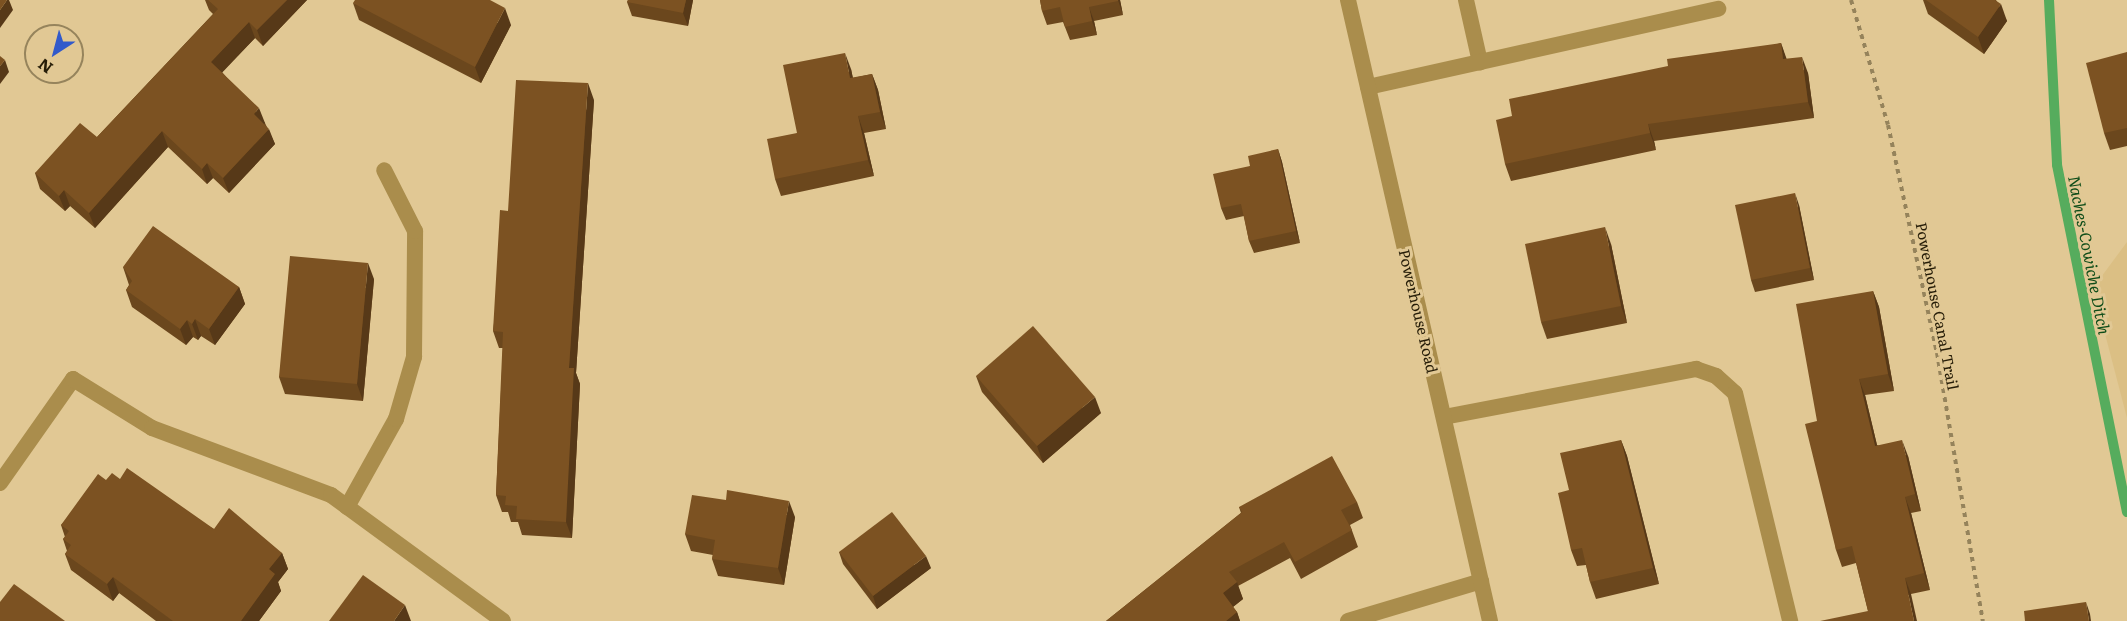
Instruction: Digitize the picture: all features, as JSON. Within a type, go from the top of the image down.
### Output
[{"type":"street","name":"Powerhouse Road","points":[[1348,0],[1491,621]]},
{"type":"street","points":[[1466,0],[1480,62]]},
{"type":"street","points":[[1368,87],[1718,9]]},
{"type":"street","points":[[347,507],[396,419],[414,357],[415,231],[384,170]]},
{"type":"street","points":[[1444,417],[1696,369],[1716,376],[1735,393],[1790,621]]},
{"type":"street","points":[[0,483],[73,379],[152,428],[332,495],[503,621]]},
{"type":"street","points":[[1348,621],[1481,581]]},
{"type":"path","name":"Powerhouse Canal Trail","points":[[1851,0],[1893,147],[1937,353],[1983,621]]},
{"type":"shaded area","points":[[2127,242],[2127,418],[2093,288]]},
{"type":"building","points":[[0,0],[7,0],[0,10]]},
{"type":"building","points":[[208,0],[287,0],[257,30],[249,22],[211,62],[259,108],[254,114],[269,129],[223,178],[207,163],[202,169],[162,131],[89,213],[64,190],[59,196],[35,173],[80,123],[97,137],[218,9]]},
{"type":"building","points":[[355,0],[490,0],[505,8],[475,67],[353,3]]},
{"type":"building","points":[[628,0],[686,0],[683,13],[627,2]]},
{"type":"building","points":[[1040,0],[1118,1],[1089,7],[1092,21],[1065,27],[1060,7],[1042,11]]},
{"type":"building","points":[[1926,0],[1995,0],[2001,4],[1978,37]]},
{"type":"building","points":[[1781,43],[1783,59],[1802,57],[1808,102],[1648,124],[1650,133],[1505,164],[1496,120],[1512,116],[1509,99],[1668,66],[1667,59]]},
{"type":"building","points":[[2127,52],[2127,128],[2104,133],[2086,63]]},
{"type":"building","points":[[845,53],[850,78],[872,74],[880,112],[858,116],[868,160],[775,179],[767,139],[797,133],[783,65]]},
{"type":"building","points":[[0,56],[5,60],[0,66]]},
{"type":"building","points":[[516,80],[588,83],[569,368],[574,368],[566,522],[516,519],[517,506],[505,505],[506,496],[496,495],[503,332],[493,331],[500,210],[508,211]]},
{"type":"building","points":[[1278,149],[1296,231],[1249,241],[1241,204],[1221,208],[1213,174],[1250,166],[1248,156]]},
{"type":"building","points":[[1795,193],[1810,268],[1751,280],[1735,205]]},
{"type":"building","points":[[153,226],[239,287],[209,329],[195,319],[192,324],[187,320],[180,329],[126,290],[132,281],[123,267]]},
{"type":"building","points":[[1605,227],[1621,306],[1541,322],[1525,244]]},
{"type":"building","points":[[290,256],[368,263],[357,384],[279,377]]},
{"type":"building","points":[[1873,291],[1888,374],[1859,379],[1875,446],[1902,440],[1915,494],[1905,497],[1924,573],[1905,578],[1914,621],[1820,621],[1868,611],[1852,546],[1836,550],[1805,424],[1817,421],[1796,304]]},
{"type":"building","points":[[1033,326],[1095,397],[1037,446],[976,376]]},
{"type":"building","points":[[1621,440],[1653,568],[1590,582],[1582,548],[1571,550],[1558,493],[1569,490],[1560,453]]},
{"type":"building","points":[[1332,456],[1357,502],[1341,510],[1352,530],[1295,562],[1284,542],[1229,572],[1237,582],[1223,593],[1237,612],[1226,621],[1106,621],[1242,512],[1239,507]]},
{"type":"building","points":[[127,468],[214,529],[229,508],[282,553],[269,569],[275,574],[241,621],[173,621],[113,577],[107,584],[65,554],[71,545],[63,539],[69,531],[61,525],[98,474],[106,480],[112,473],[120,479]]},
{"type":"building","points":[[727,490],[789,501],[778,568],[712,559],[715,540],[685,534],[692,495],[726,500]]},
{"type":"building","points":[[892,512],[926,556],[873,596],[839,552]]},
{"type":"building","points":[[363,575],[405,605],[394,621],[329,621]]},
{"type":"building","points":[[14,584],[65,621],[0,621],[0,602]]},
{"type":"building","points":[[2086,602],[2089,621],[2025,621],[2024,611]]},
{"type":"waterway","name":"Naches-Cowiche Ditch","points":[[2049,0],[2057,165],[2127,512]]}]
